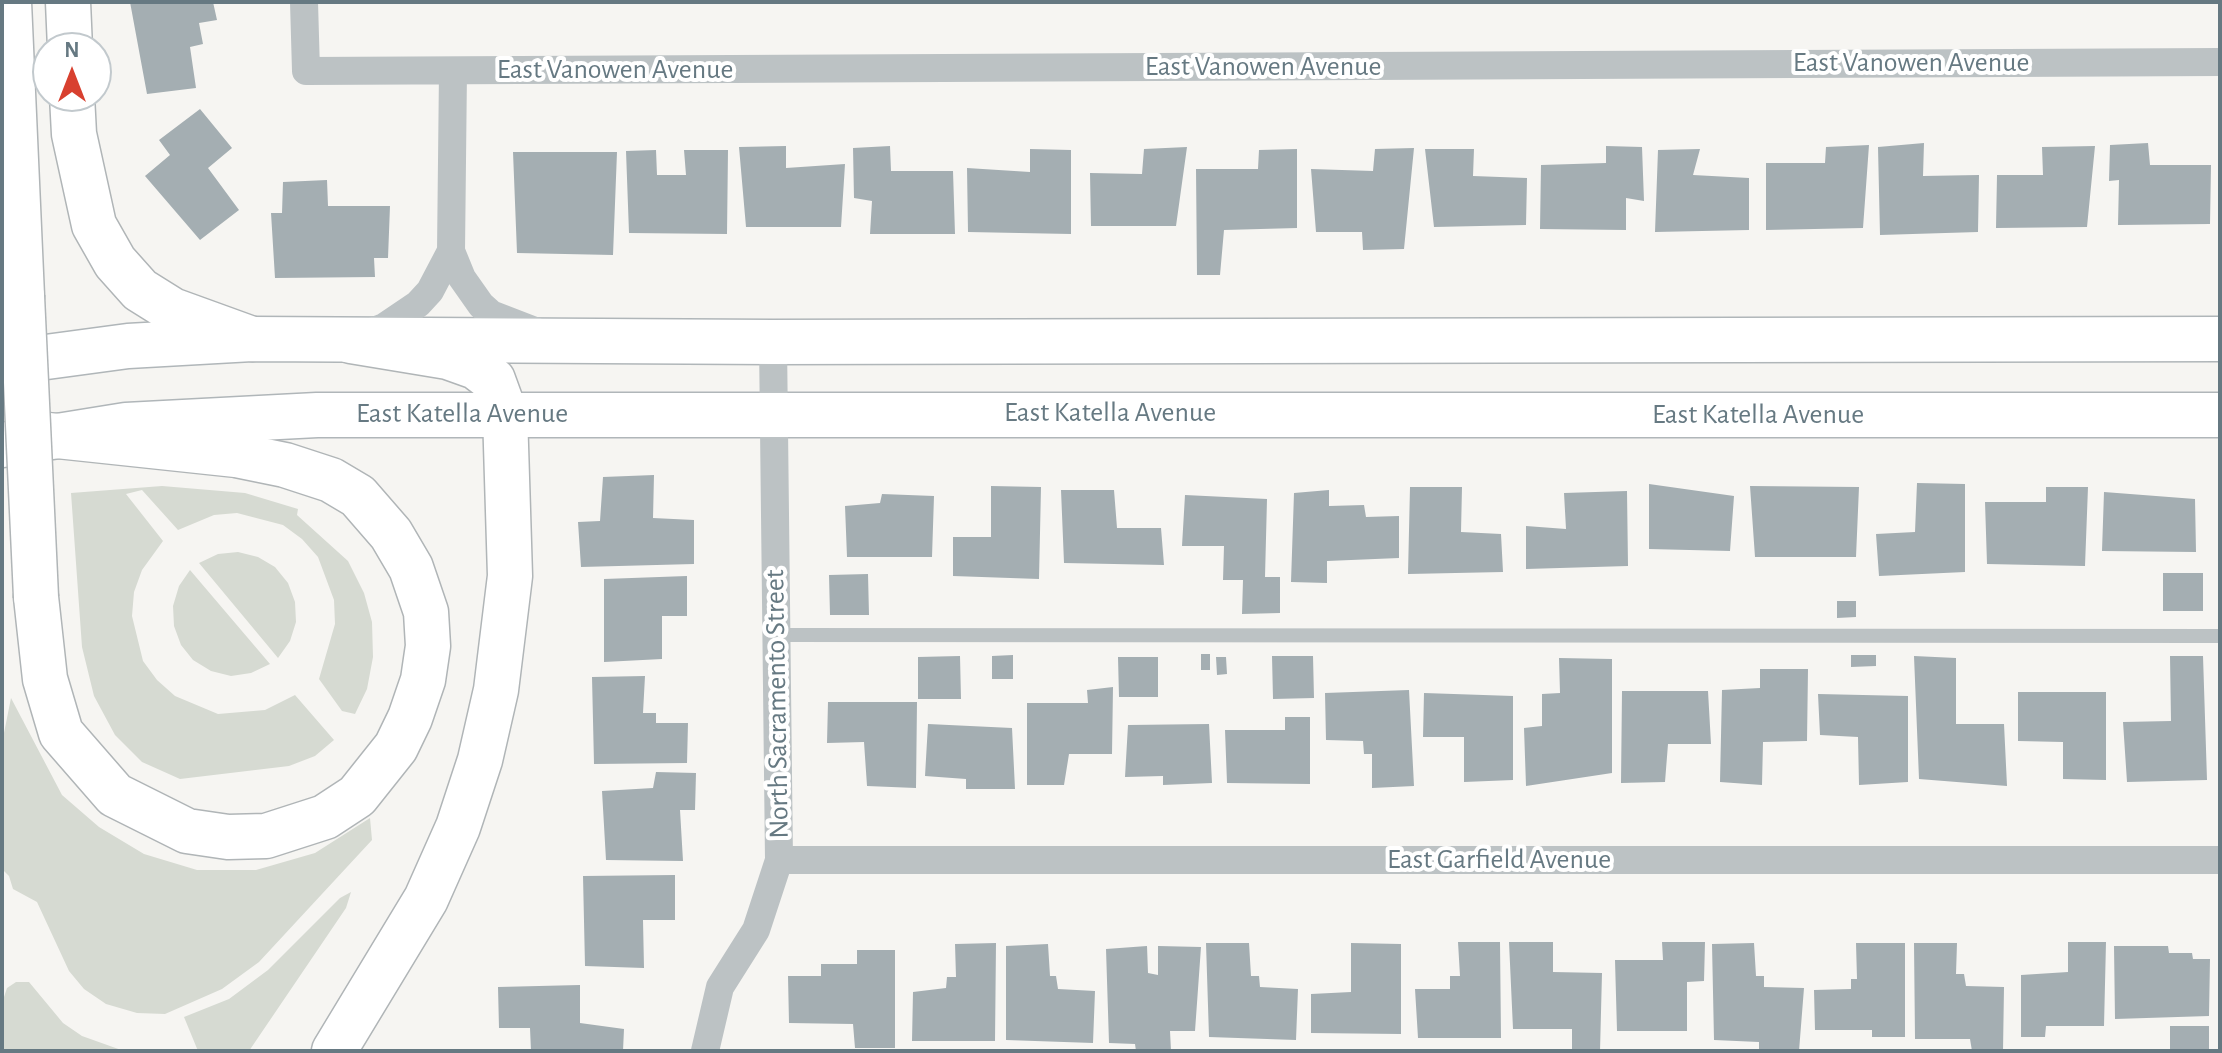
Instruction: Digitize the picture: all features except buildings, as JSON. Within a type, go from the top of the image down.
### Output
[{"type":"main road","points":[[9,2],[36,597],[45,679],[61,733],[115,795],[187,831],[228,837],[266,836],[325,817],[357,796],[396,747],[410,718],[423,680],[428,646],[426,612],[411,568],[391,534],[358,496],[331,480],[285,465],[236,455],[48,435]]},
{"type":"main road","points":[[68,2],[69,32]]},
{"type":"main road","points":[[73,112],[74,134],[94,225],[115,262],[140,290],[172,310],[252,339]]},
{"type":"main road","points":[[2,363],[128,346],[252,339],[567,342],[2220,339]]},
{"type":"main road","points":[[334,1051],[426,899],[458,827],[480,760],[496,690],[510,576],[505,413],[493,380],[476,367],[411,349],[351,341]]},
{"type":"main road","name":"East Katella Avenue","points":[[2,445],[48,435],[221,417],[505,413],[2220,415]]},
{"type":"street","name":"East Vanowen Avenue","points":[[304,2],[306,71],[2220,62]]},
{"type":"street","points":[[453,71],[451,251],[470,292],[491,314],[567,342]]},
{"type":"street","points":[[351,341],[384,327],[418,304],[430,291],[451,251]]},
{"type":"street","name":"North Sacramento Street","points":[[705,1051],[720,987],[756,930],[779,860],[773,342]]},
{"type":"street","name":"East Garfield Avenue","points":[[779,860],[2220,860]]},
{"type":"lane","points":[[778,635],[2220,636]]},
{"type":"shaded area","points":[[162,486],[245,493],[298,509],[297,515],[348,561],[364,593],[372,622],[373,657],[367,689],[355,714],[342,711],[319,679],[335,624],[334,600],[318,557],[302,539],[283,525],[237,513],[214,515],[178,530],[142,490],[126,494],[163,541],[142,570],[134,592],[132,616],[143,661],[157,680],[175,696],[218,714],[265,710],[295,695],[334,740],[315,756],[289,766],[180,779],[142,762],[115,735],[94,696],[82,647],[71,493]]},
{"type":"shaded area","points":[[238,552],[258,557],[275,567],[288,583],[295,602],[296,622],[290,641],[278,658],[199,563],[218,554]]},
{"type":"shaded area","points":[[190,570],[270,664],[251,673],[231,676],[211,671],[193,660],[181,645],[174,626],[173,606],[179,586]]},
{"type":"shaded area","points":[[11,698],[62,795],[99,827],[144,854],[197,870],[256,870],[315,853],[370,818],[372,840],[259,962],[222,989],[165,1014],[137,1013],[106,1004],[84,989],[69,971],[37,902],[13,889],[9,876],[2,869],[2,743]]},
{"type":"shaded area","points":[[351,892],[346,908],[249,1051],[198,1051],[184,1017],[229,999],[268,970],[340,898]]},
{"type":"shaded area","points":[[16,982],[29,982],[63,1023],[82,1036],[124,1051],[2,1051],[2,1003],[7,988]]}]
